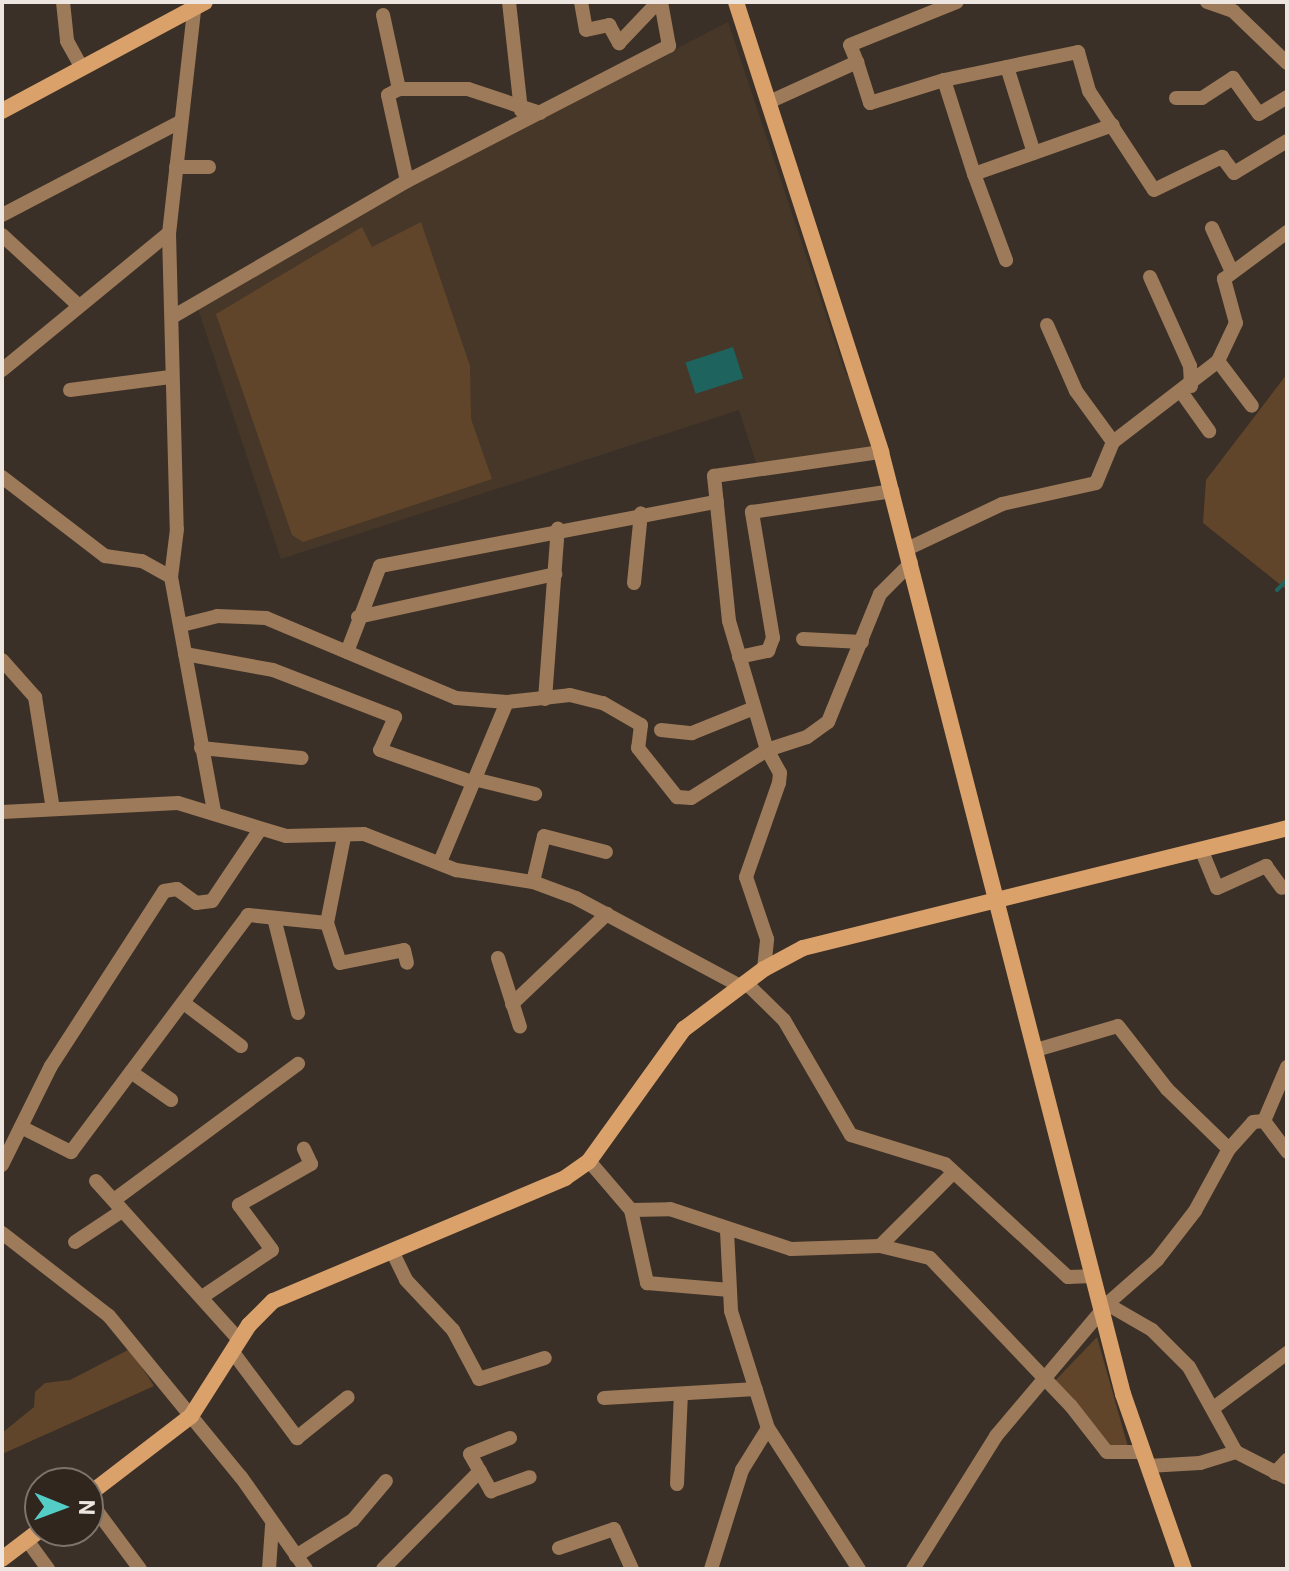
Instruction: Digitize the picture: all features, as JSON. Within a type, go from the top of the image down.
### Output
[{"type":"street","points":[[63,2],[67,41],[82,68]]},
{"type":"street","points":[[509,2],[521,110]]},
{"type":"street","points":[[581,2],[586,30],[609,25],[619,43],[659,2]]},
{"type":"street","points":[[174,316],[407,181],[669,46],[659,2]]},
{"type":"street","points":[[736,2],[881,452],[1093,1276],[1146,1459],[1184,1569]]},
{"type":"street","points":[[957,2],[850,45],[870,103],[944,80],[1078,52],[1089,91],[1154,190],[1222,157],[1234,173],[1287,141]]},
{"type":"street","points":[[1207,2],[1233,11],[1287,63]]},
{"type":"street","points":[[2,111],[198,4]]},
{"type":"street","points":[[198,4],[180,122],[169,233],[174,316],[170,377],[177,529],[171,577],[214,811]]},
{"type":"street","points":[[383,15],[399,89]]},
{"type":"street","points":[[769,102],[857,62]]},
{"type":"street","points":[[1007,67],[1034,153]]},
{"type":"street","points":[[1176,98],[1202,98],[1233,78],[1259,114],[1287,97]]},
{"type":"street","points":[[944,80],[1006,260]]},
{"type":"street","points":[[407,181],[388,95],[399,89],[468,89],[521,110],[540,113]]},
{"type":"street","points":[[2,215],[180,122]]},
{"type":"street","points":[[974,174],[1113,125]]},
{"type":"street","points":[[176,167],[209,167]]},
{"type":"street","points":[[1212,228],[1232,272]]},
{"type":"street","points":[[182,625],[217,616],[266,618],[456,698],[507,702],[580,696],[641,725],[638,748],[677,797],[691,798],[767,750],[807,737],[828,722],[880,594],[909,556],[1002,504],[1087,489],[1096,483],[1113,442],[1187,390],[1218,361],[1236,323],[1225,290],[1232,272],[1271,249],[1287,232]]},
{"type":"street","points":[[2,370],[77,304],[169,233]]},
{"type":"street","points":[[2,235],[77,304]]},
{"type":"street","points":[[1150,277],[1190,366],[1187,390],[1209,431]]},
{"type":"street","points":[[1047,325],[1076,391],[1113,442]]},
{"type":"street","points":[[1218,361],[1252,406]]},
{"type":"street","points":[[70,390],[170,377]]},
{"type":"street","points":[[764,969],[767,939],[746,877],[780,773],[767,750],[729,621],[714,476],[881,452]]},
{"type":"street","points":[[2,477],[105,556],[151,564],[171,577]]},
{"type":"street","points":[[739,657],[768,651],[773,638],[752,512],[892,491]]},
{"type":"street","points":[[347,652],[380,566],[558,528],[717,502]]},
{"type":"street","points":[[634,583],[641,513]]},
{"type":"street","points":[[545,699],[558,528]]},
{"type":"street","points":[[358,617],[555,574]]},
{"type":"street","points":[[803,639],[862,642]]},
{"type":"street","points":[[185,654],[273,670],[395,717],[380,750],[473,780],[535,794]]},
{"type":"street","points":[[2,660],[35,697],[53,809]]},
{"type":"street","points":[[440,862],[507,702]]},
{"type":"street","points":[[661,730],[692,733],[754,708]]},
{"type":"street","points":[[201,748],[302,758]]},
{"type":"street","points":[[2,812],[178,803],[214,811],[259,831],[393,841],[440,862],[492,878],[533,882],[607,914],[743,984],[784,1020],[851,1135],[945,1164],[952,1174],[1068,1277],[1093,1276]]},
{"type":"street","points":[[104,1484],[191,1416],[235,1346],[273,1301],[565,1178],[589,1161],[684,1029],[764,969],[803,948],[1287,828]]},
{"type":"street","points":[[2,1165],[23,1128],[51,1066],[164,891],[177,889],[196,903],[212,901],[259,831]]},
{"type":"street","points":[[533,882],[544,836],[606,852]]},
{"type":"street","points":[[344,837],[327,923],[340,963],[404,950],[407,963]]},
{"type":"street","points":[[1201,849],[1217,888],[1266,866],[1282,888]]},
{"type":"street","points":[[512,1004],[607,914]]},
{"type":"street","points":[[23,1128],[71,1152],[185,1004],[248,915],[327,923]]},
{"type":"street","points":[[274,918],[298,1013]]},
{"type":"street","points":[[498,958],[520,1027]]},
{"type":"street","points":[[185,1004],[241,1046]]},
{"type":"street","points":[[1036,1050],[1118,1026],[1167,1089],[1229,1149]]},
{"type":"street","points":[[75,1242],[298,1064]]},
{"type":"street","points":[[1264,1121],[1287,1067]]},
{"type":"street","points":[[131,1072],[171,1100]]},
{"type":"street","points":[[913,1569],[977,1462],[1104,1306],[1157,1260],[1195,1211],[1229,1149],[1253,1122],[1264,1121]]},
{"type":"street","points":[[1264,1121],[1287,1152]]},
{"type":"street","points":[[202,1297],[272,1250],[239,1205],[311,1164],[304,1149]]},
{"type":"street","points":[[589,1161],[631,1210],[647,1283],[730,1290]]},
{"type":"street","points":[[880,1246],[952,1174]]},
{"type":"street","points":[[96,1181],[202,1297],[297,1438],[348,1397]]},
{"type":"street","points":[[631,1210],[670,1209],[727,1231],[754,1233],[791,1249],[880,1246],[930,1258],[1107,1452],[1200,1463],[1236,1452]]},
{"type":"street","points":[[727,1231],[730,1290],[739,1346],[768,1428],[859,1569]]},
{"type":"street","points":[[2,1233],[109,1316],[191,1416],[306,1569]]},
{"type":"street","points":[[392,1251],[406,1280],[453,1330],[479,1379],[545,1358]]},
{"type":"street","points":[[1104,1306],[1173,1349],[1216,1406],[1236,1452],[1281,1476],[1287,1460]]},
{"type":"street","points":[[1216,1406],[1287,1353]]},
{"type":"street","points":[[604,1398],[756,1389]]},
{"type":"street","points":[[677,1484],[681,1394]]},
{"type":"street","points":[[711,1569],[742,1470],[768,1428]]},
{"type":"street","points":[[510,1438],[470,1454],[491,1491],[530,1477]]},
{"type":"street","points":[[383,1569],[480,1471]]},
{"type":"street","points":[[296,1556],[353,1520],[386,1481]]},
{"type":"street","points":[[104,1519],[140,1569]]},
{"type":"street","points":[[269,1569],[272,1524]]},
{"type":"street","points":[[559,1548],[614,1529],[632,1569]]},
{"type":"street","points":[[2,1559],[24,1542]]},
{"type":"street","points":[[38,1547],[48,1569]]},
{"type":"shaded area","points":[[728,22],[846,375],[856,372],[881,452],[759,472],[739,410],[281,559],[198,309],[417,182]]},
{"type":"shaded area","points":[[421,222],[470,366],[471,419],[492,479],[303,542],[292,535],[216,314],[362,227],[372,247]]},
{"type":"shaded area","points":[[1287,374],[1287,590],[1203,523],[1206,480]]},
{"type":"shaded area","points":[[1097,1337],[1130,1454],[1113,1452],[1052,1384]]},
{"type":"shaded area","points":[[130,1349],[154,1386],[2,1454],[2,1433],[34,1407],[35,1392],[45,1383],[70,1380]]},
{"type":"water","points":[[733,347],[743,378],[696,394],[685,362]]},
{"type":"waterway","points":[[1277,590],[1287,580]]}]
